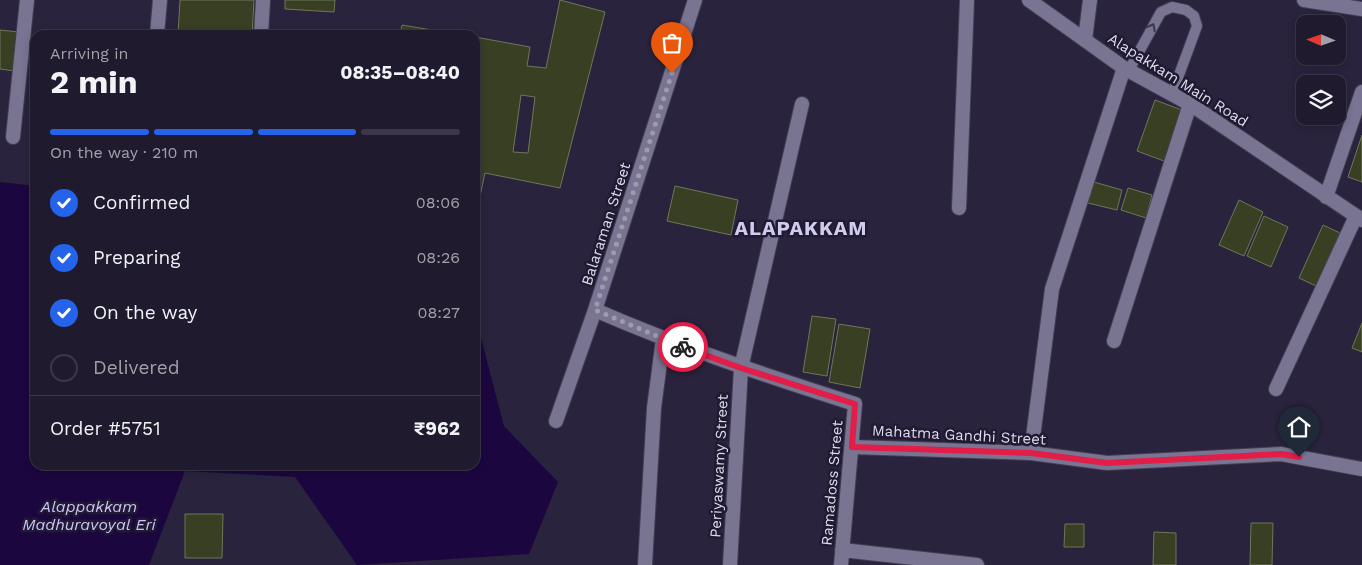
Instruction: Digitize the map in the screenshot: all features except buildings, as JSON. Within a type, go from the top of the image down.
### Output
[{"type":"street","points":[[13,137],[27,0]]},
{"type":"street","points":[[157,30],[160,0]]},
{"type":"street","points":[[261,30],[263,0]]},
{"type":"street","name":"Balaraman Street","points":[[695,0],[595,310],[663,339],[741,368],[855,404]]},
{"type":"street","points":[[959,208],[967,0]]},
{"type":"street","name":"Alapakkam Main Road","points":[[1028,0],[1127,69],[1190,104],[1359,218]]},
{"type":"street","points":[[1085,40],[1090,0]]},
{"type":"street","points":[[1304,0],[1362,9]]},
{"type":"street","points":[[1031,453],[1052,289],[1127,69]]},
{"type":"street","points":[[1326,197],[1362,92]]},
{"type":"street","name":"Periyaswamy Street","points":[[730,565],[741,368],[802,104]]},
{"type":"street","points":[[1114,342],[1190,104]]},
{"type":"street","points":[[1276,389],[1359,218]]},
{"type":"street","points":[[556,421],[595,310]]},
{"type":"street","points":[[645,565],[654,408],[663,339]]},
{"type":"street","name":"Ramadoss Street","points":[[842,565],[855,404]]},
{"type":"street","name":"Mahatma Gandhi Street","points":[[852,447],[1031,453],[1107,463],[1281,454],[1362,468]]},
{"type":"street","points":[[842,550],[948,564],[977,565]]},
{"type":"lane","points":[[1127,69],[1161,12],[1172,7],[1186,10],[1194,16],[1197,26],[1172,94]]},
{"type":"water","name":"Alappakkam Madhuravoyal Eri","points":[[0,182],[30,185],[30,470],[480,470],[480,334],[504,426],[558,482],[529,554],[357,565],[295,477],[185,471],[149,565],[0,565]]},
{"type":"way so far","points":[[672,73],[595,310],[683,347]]},
{"type":"district","name":"ALAPAKKAM","points":[[801,228]]},
{"type":"route","points":[[683,347],[741,368],[855,404],[852,447],[1031,453],[1107,463],[1281,454],[1299,457]]}]
